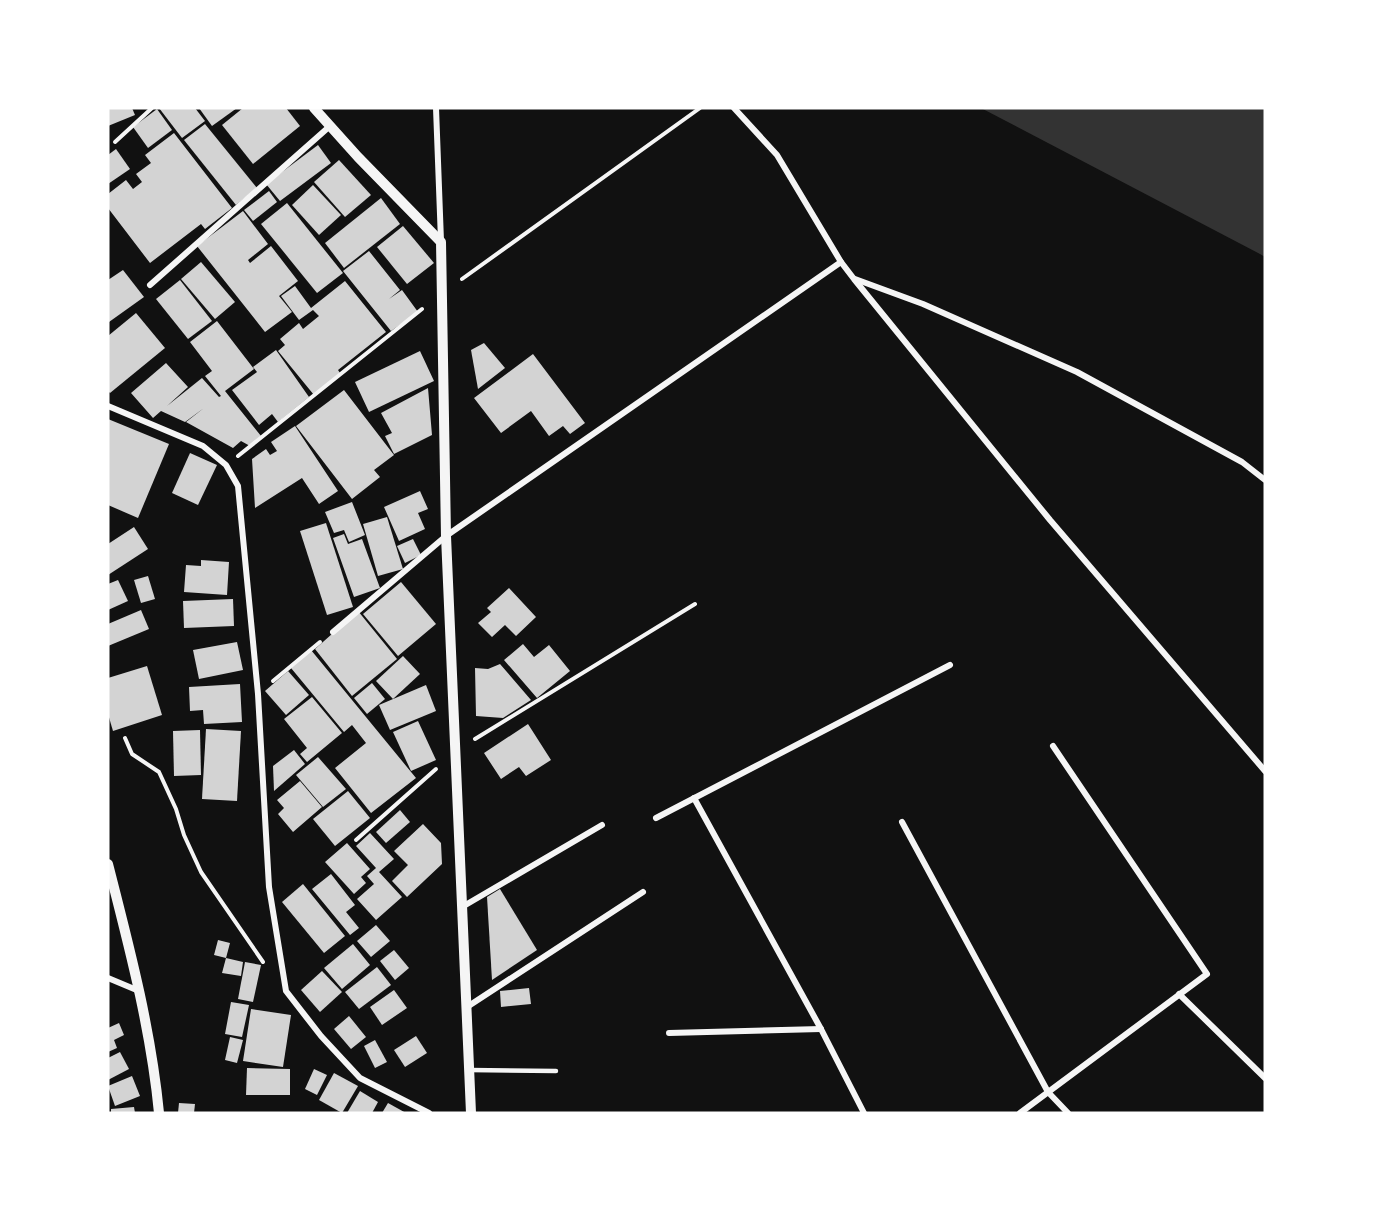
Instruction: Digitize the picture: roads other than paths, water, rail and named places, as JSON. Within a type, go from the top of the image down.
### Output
[{"type":"street","points":[[314,108],[441,242]]},
{"type":"street","points":[[436,108],[441,242],[446,536],[471,1113]]},
{"type":"street","points":[[734,108],[777,155],[841,262],[854,279],[1050,520],[1265,771]]},
{"type":"street","points":[[150,285],[330,126]]},
{"type":"street","points":[[333,632],[446,536],[841,262]]},
{"type":"street","points":[[854,279],[923,304],[1077,372],[1242,462],[1265,480]]},
{"type":"street","points":[[108,405],[203,446],[226,465],[238,486],[258,694],[269,887],[285,991],[321,1036],[360,1078],[429,1113]]},
{"type":"street","points":[[656,818],[950,665]]},
{"type":"street","points":[[1020,1113],[1207,974],[1053,746]]},
{"type":"street","points":[[694,798],[821,1029],[864,1113]]},
{"type":"street","points":[[902,822],[1048,1092],[1068,1113]]},
{"type":"street","points":[[462,907],[602,825]]},
{"type":"street","points":[[108,864],[140,992],[156,1078],[159,1113]]},
{"type":"street","points":[[466,1007],[643,892]]},
{"type":"street","points":[[108,978],[140,992]]},
{"type":"street","points":[[1179,994],[1265,1078]]},
{"type":"street","points":[[669,1033],[821,1029]]},
{"type":"lane","points":[[469,1070],[556,1071]]}]
